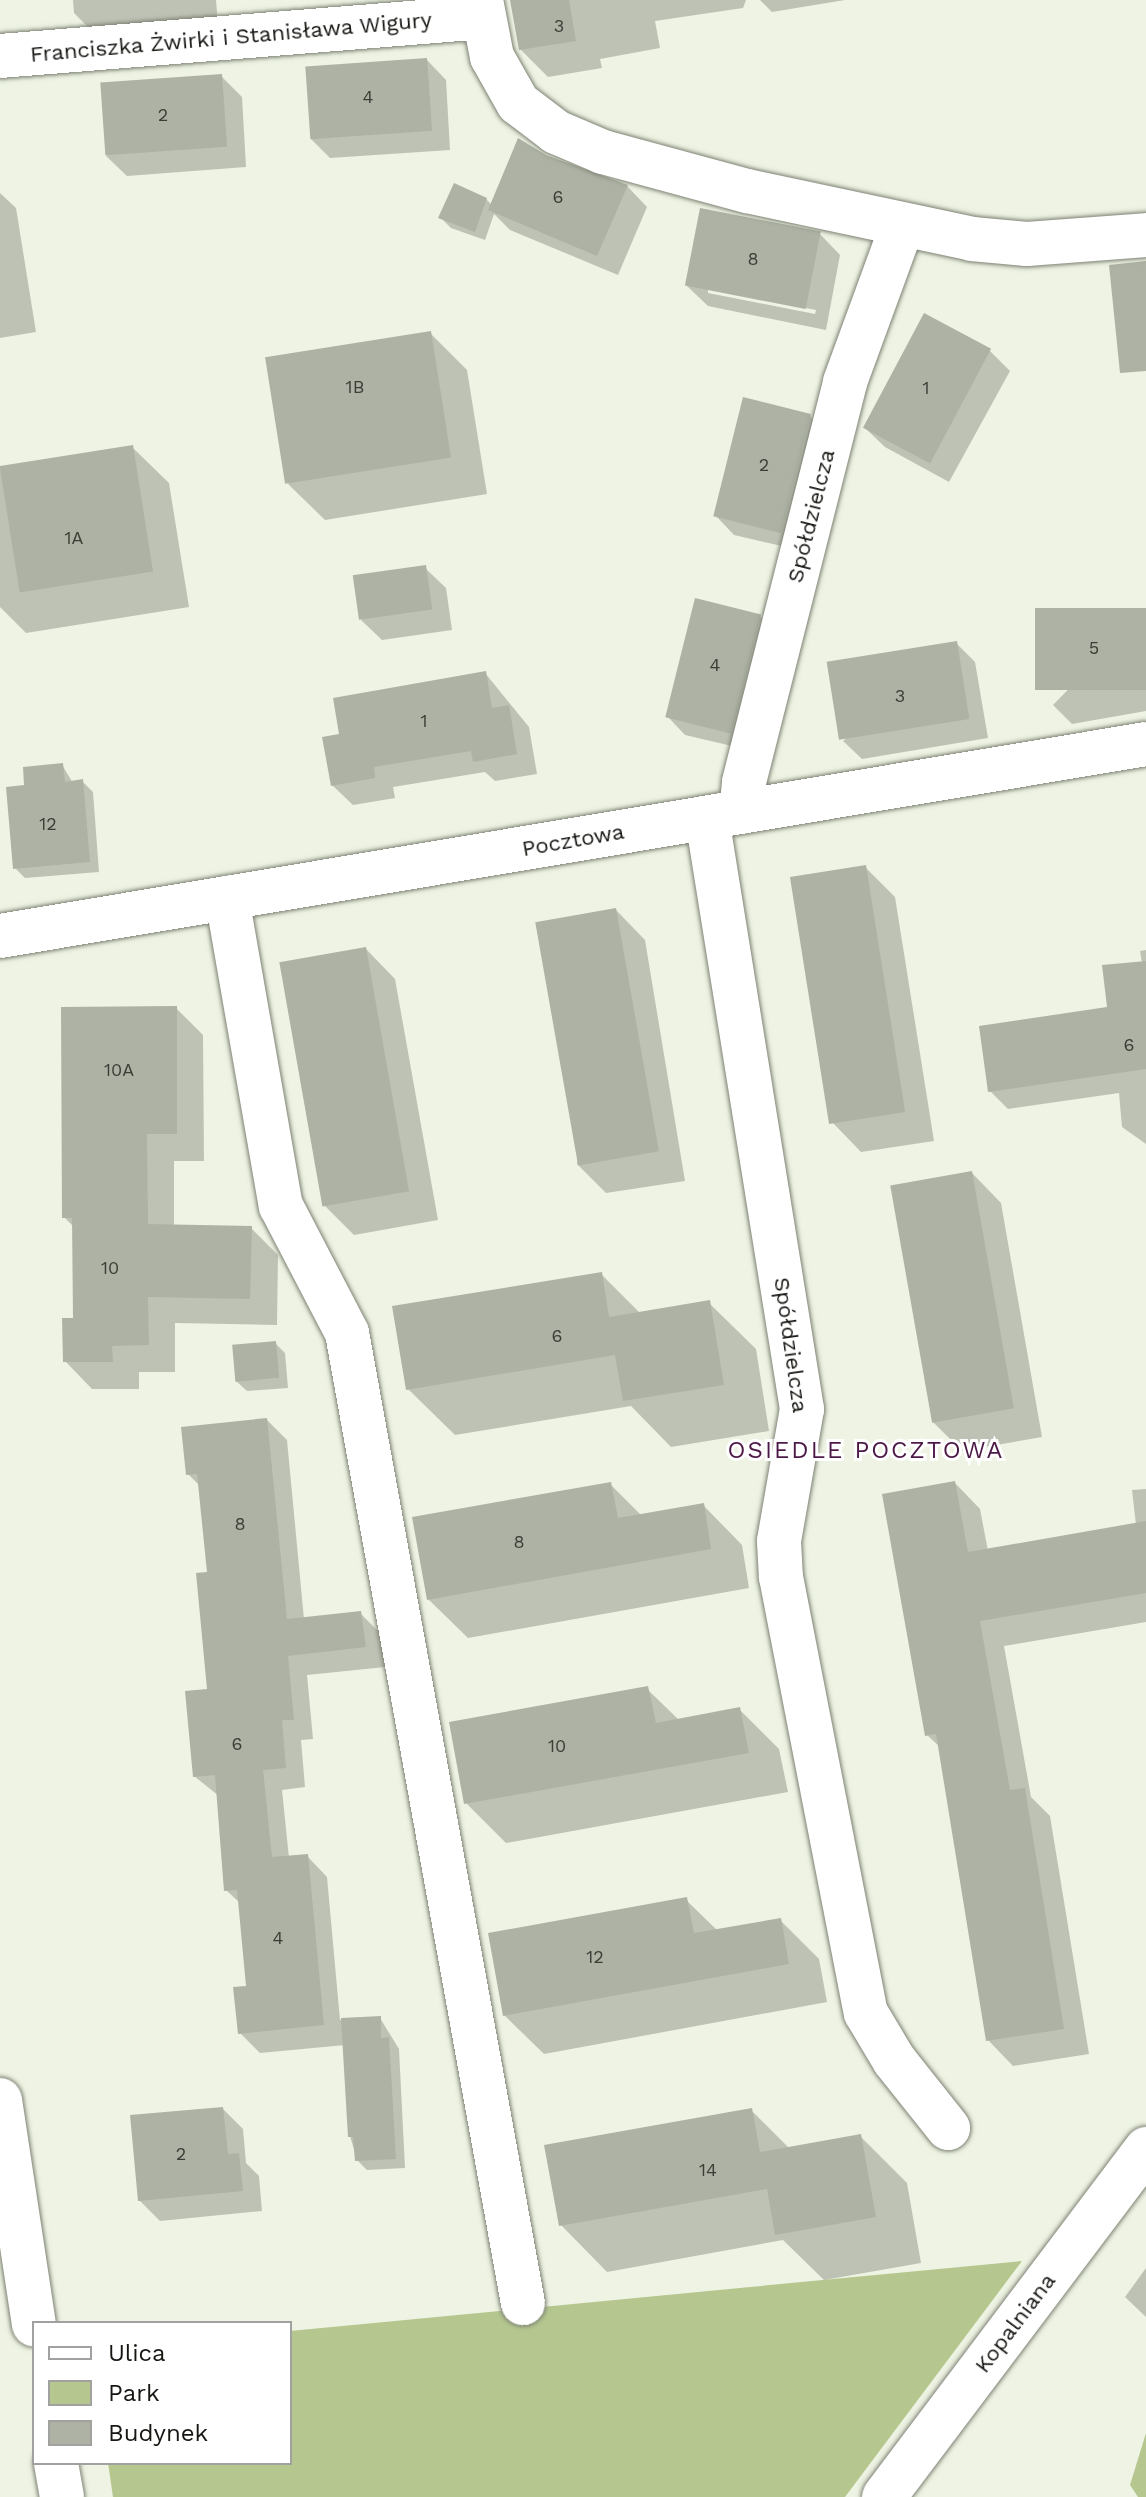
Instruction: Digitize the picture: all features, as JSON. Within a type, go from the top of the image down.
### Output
[{"type":"street","name":"Franciszka Żwirki i Stanisława Wigury","points":[[0,56],[482,8],[506,88],[556,132],[686,176],[902,226],[1027,244],[1146,235]]},
{"type":"street","name":"Spółdzielcza","points":[[902,226],[845,382],[744,782],[724,815],[802,1409],[779,1541],[781,1577],[866,2013],[894,2060],[948,2128]]},
{"type":"street","name":"Pocztowa","points":[[0,936],[1146,744]]},
{"type":"street","points":[[227,898],[281,1206],[347,1333],[523,2303]]},
{"type":"street","points":[[0,2100],[34,2321]]},
{"type":"street","name":"Kopalniana","points":[[884,2497],[1146,2149]]},
{"type":"street","points":[[56,2465],[62,2497]]},
{"type":"green space","points":[[1022,2261],[845,2497],[113,2497],[108,2465],[292,2465],[292,2331]]},
{"type":"green space","points":[[1146,2433],[1146,2497],[1138,2497],[1130,2485]]},
{"type":"building","points":[[510,0],[569,0],[576,41],[519,50]]},
{"type":"building","points":[[427,58],[432,131],[310,139],[305,67]]},
{"type":"building","points":[[222,74],[227,147],[105,155],[100,83]]},
{"type":"building","points":[[518,138],[546,155],[628,185],[597,256],[488,210]]},
{"type":"building","points":[[454,183],[487,198],[475,232],[438,218]]},
{"type":"building","points":[[700,208],[821,231],[806,309],[685,286]]},
{"type":"building","points":[[1146,261],[1146,371],[1120,373],[1109,265]]},
{"type":"building","points":[[924,313],[991,349],[930,463],[863,428]]},
{"type":"building","points":[[431,331],[451,457],[285,484],[265,357]]},
{"type":"building","points":[[743,397],[811,414],[781,533],[713,516]]},
{"type":"building","points":[[133,445],[153,571],[20,593],[0,466]]},
{"type":"building","points":[[426,565],[432,610],[359,620],[353,575]]},
{"type":"building","points":[[695,598],[761,614],[731,734],[665,717]]},
{"type":"building","points":[[1035,608],[1146,608],[1146,690],[1035,690]]},
{"type":"building","points":[[957,641],[969,719],[839,740],[827,662]]},
{"type":"building","points":[[486,671],[492,708],[509,705],[517,754],[473,762],[471,751],[374,767],[375,778],[331,786],[322,737],[339,734],[333,698]]},
{"type":"building","points":[[63,763],[65,782],[83,779],[90,862],[13,869],[6,787],[24,785],[23,767]]},
{"type":"building","points":[[866,865],[905,1112],[829,1124],[790,877]]},
{"type":"building","points":[[616,908],[659,1151],[578,1165],[535,922]]},
{"type":"building","points":[[366,947],[409,1191],[322,1207],[279,962]]},
{"type":"building","points":[[1146,961],[1146,1069],[988,1092],[979,1026],[1107,1007],[1102,965]]},
{"type":"building","points":[[177,1006],[177,1134],[147,1134],[148,1224],[252,1226],[250,1299],[148,1297],[149,1345],[112,1346],[113,1362],[63,1362],[62,1318],[73,1318],[72,1218],[62,1218],[61,1007]]},
{"type":"building","points":[[972,1171],[1014,1408],[932,1423],[890,1185]]},
{"type":"building","points":[[602,1272],[609,1317],[710,1300],[724,1385],[623,1401],[615,1355],[406,1390],[392,1306]]},
{"type":"building","points":[[276,1341],[279,1378],[235,1382],[232,1345]]},
{"type":"building","points":[[267,1418],[287,1619],[361,1611],[366,1647],[288,1656],[294,1720],[282,1720],[286,1768],[263,1770],[272,1857],[308,1854],[324,2025],[238,2034],[233,1987],[246,1986],[237,1890],[224,1891],[215,1775],[193,1777],[185,1691],[207,1689],[196,1573],[207,1572],[197,1474],[186,1475],[181,1427]]},
{"type":"building","points":[[955,1481],[968,1552],[1146,1521],[1146,1593],[980,1621],[1010,1790],[1025,1788],[1064,2029],[986,2041],[936,1734],[925,1736],[882,1494]]},
{"type":"building","points":[[611,1482],[618,1518],[704,1503],[711,1549],[427,1600],[412,1517]]},
{"type":"building","points":[[648,1686],[656,1723],[740,1707],[749,1753],[464,1804],[449,1722]]},
{"type":"building","points":[[687,1897],[694,1933],[781,1918],[789,1964],[503,2016],[488,1933]]},
{"type":"building","points":[[381,2016],[381,2038],[389,2037],[396,2159],[355,2161],[353,2137],[348,2137],[341,2018]]},
{"type":"building","points":[[223,2107],[228,2154],[239,2153],[243,2191],[138,2201],[130,2115]]},
{"type":"building","points":[[752,2108],[760,2152],[861,2134],[876,2217],[775,2235],[767,2189],[559,2226],[544,2145]]},
{"type":"district","name":"OSIEDLE POCZTOWA","points":[[866,1451]]}]
